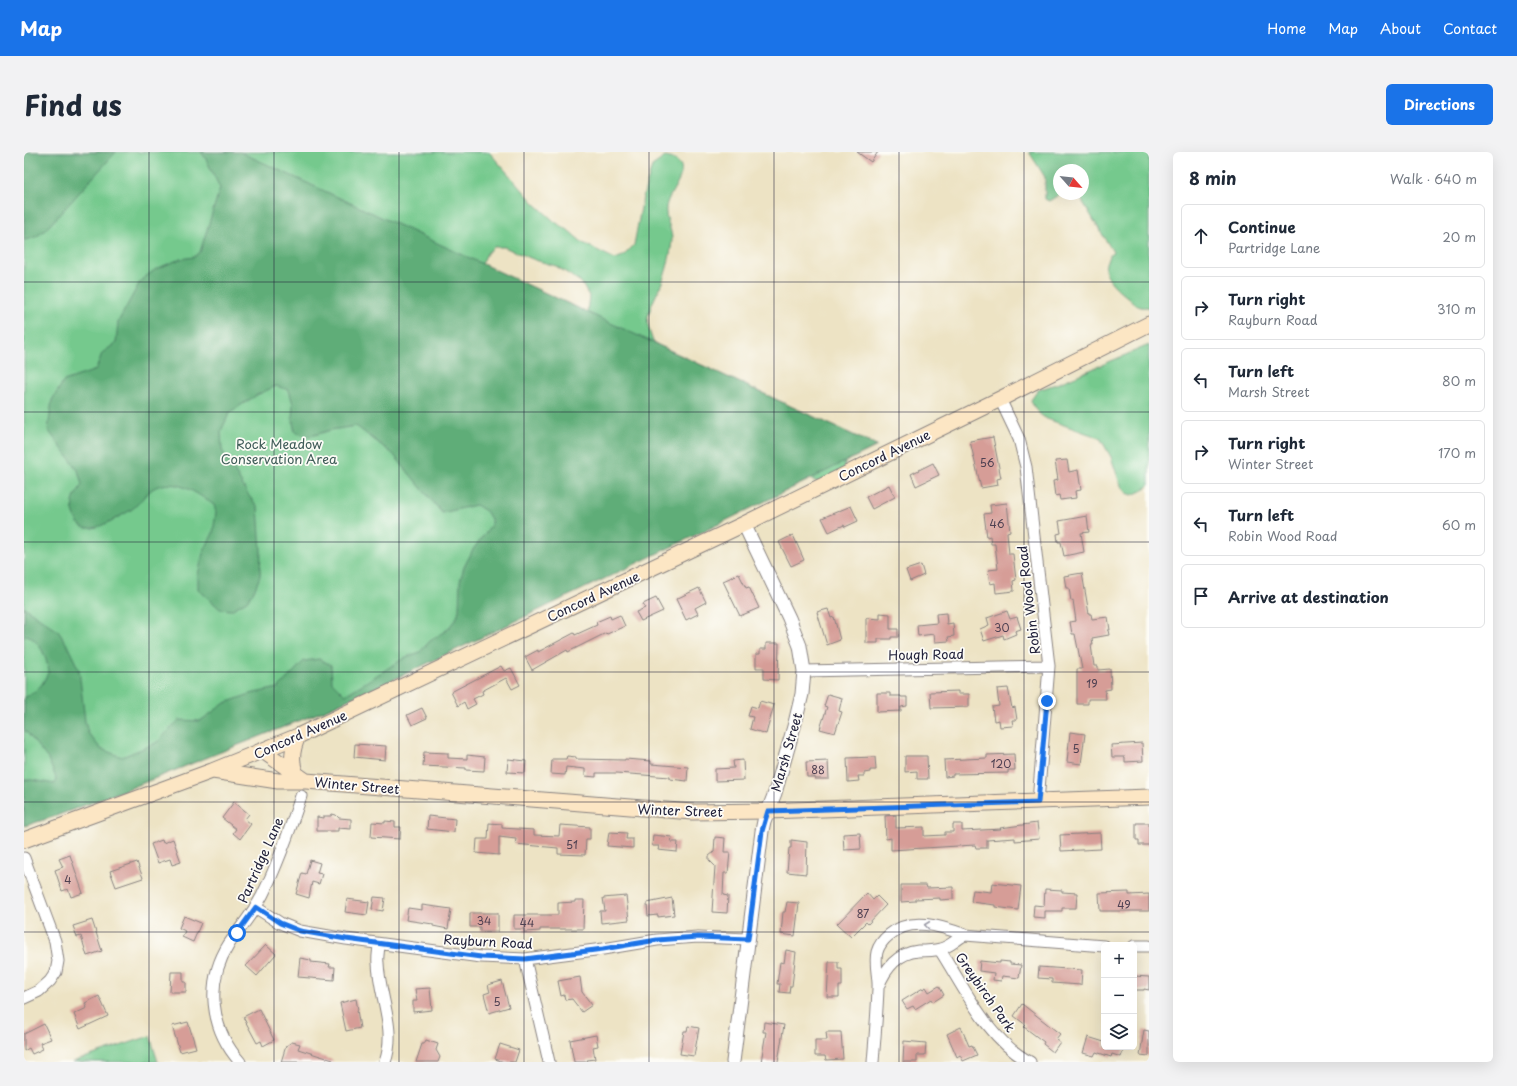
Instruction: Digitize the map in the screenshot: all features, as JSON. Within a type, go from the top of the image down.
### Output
[{"type":"main road","name":"Concord Avenue","points":[[24,840],[212,771],[298,736],[744,524],[1000,399],[1149,324]]},
{"type":"main road","points":[[298,736],[292,754],[293,767],[301,778]]},
{"type":"main road","points":[[258,753],[301,778]]},
{"type":"main road","points":[[258,753],[265,772],[278,781]]},
{"type":"main road","name":"Winter Street","points":[[212,771],[278,781],[301,778],[672,811],[768,811],[1149,797]]},
{"type":"street","name":"Robin Wood Road","points":[[1000,399],[1019,439],[1026,467],[1049,666],[1038,802]]},
{"type":"street","name":"Marsh Street","points":[[733,1062],[762,831],[795,724],[802,694],[804,671],[800,646],[789,618],[744,524]]},
{"type":"street","name":"Hough Road","points":[[804,671],[1049,666]]},
{"type":"street","name":"Partridge Lane","points":[[240,1062],[232,1054],[216,1021],[213,1003],[213,989],[218,966],[225,952],[256,907],[264,891],[301,796]]},
{"type":"street","points":[[24,858],[55,941],[58,955],[56,972],[50,981],[39,991],[24,998]]},
{"type":"street","name":"Rayburn Road","points":[[256,907],[280,923],[300,931],[379,944],[481,957],[525,959],[603,949],[657,940],[698,937],[748,939]]},
{"type":"street","points":[[873,1062],[878,987],[876,958],[884,940],[901,927],[918,924],[940,926],[965,935],[1101,946]]},
{"type":"street","points":[[878,987],[888,969],[900,957],[908,953],[940,950],[946,948],[959,937],[965,935]]},
{"type":"street","points":[[379,944],[378,963],[390,1037],[386,1062]]},
{"type":"street","points":[[1137,946],[1149,946]]},
{"type":"street","name":"Greybirch Park","points":[[940,950],[995,1034],[1019,1059],[1030,1062]]},
{"type":"street","points":[[525,959],[549,1062]]},
{"type":"green space","name":"Rock Meadow Conservation Area","points":[[24,152],[489,152],[534,203],[555,222],[568,230],[583,243],[615,259],[623,256],[634,245],[643,197],[652,166],[665,157],[675,160],[680,165],[681,171],[666,208],[666,215],[672,238],[671,251],[663,279],[649,311],[648,319],[649,330],[654,343],[877,446],[845,462],[845,480],[828,487],[811,479],[401,676],[321,712],[133,787],[53,817],[24,826]],"holes":[[[494,247],[504,247],[535,260],[556,266],[581,282],[589,296],[587,312],[482,264],[487,253]]]},
{"type":"green space","points":[[24,152],[116,152],[47,228],[35,237],[24,240]]},
{"type":"green space","name":"Rock Meadow Conservation Area","points":[[201,152],[240,152],[877,446],[719,524],[401,676],[321,712],[133,787],[53,817],[24,826],[24,780],[55,784],[56,778],[48,759],[24,729],[24,698],[40,687],[49,671],[42,650],[36,642],[27,635],[24,638],[24,607],[58,631],[66,643],[79,670],[85,721],[88,733],[101,749],[122,757],[156,743],[179,720],[200,721],[225,703],[250,694],[278,688],[304,661],[319,659],[331,665],[332,682],[345,695],[406,657],[420,652],[430,641],[448,629],[457,617],[459,610],[460,581],[464,567],[474,548],[491,526],[491,519],[486,511],[476,505],[442,513],[393,454],[356,426],[331,430],[308,437],[295,432],[292,418],[293,404],[289,390],[276,386],[257,395],[230,412],[221,431],[222,450],[249,496],[258,507],[261,551],[260,576],[255,589],[247,601],[231,610],[220,609],[198,589],[198,575],[203,553],[213,533],[216,512],[214,505],[190,490],[176,485],[162,485],[148,492],[131,510],[95,527],[84,528],[76,519],[73,510],[73,503],[82,485],[78,470],[48,430],[52,400],[64,381],[96,370],[102,353],[116,343],[118,322],[141,280],[156,269],[180,259],[194,257],[200,252],[220,188]]},
{"type":"green space","points":[[1029,152],[1149,152],[1149,309],[1136,304],[1115,286],[1108,276],[1106,264],[1108,258],[1113,252],[1082,200],[1089,200],[1089,164],[1053,164],[1053,198],[1049,201],[1045,199],[1045,177]]},
{"type":"green space","points":[[1149,345],[1149,485],[1132,495],[1127,493],[1120,484],[1111,457],[1100,438],[1047,419],[1037,411],[1031,400],[1038,390],[1059,383]]},
{"type":"green space","points":[[150,1036],[158,1062],[72,1062]]},
{"type":"building","points":[[857,152],[878,152],[871,162]]},
{"type":"building","points":[[993,437],[1001,478],[997,479],[998,485],[981,488],[970,441]]},
{"type":"building","points":[[1067,460],[1069,472],[1078,470],[1081,490],[1075,491],[1076,498],[1060,500],[1059,495],[1055,496],[1053,481],[1058,480],[1055,461]]},
{"type":"building","points":[[933,463],[939,475],[916,486],[911,474]]},
{"type":"building","points":[[889,485],[895,497],[872,509],[866,497]]},
{"type":"building","points":[[1007,503],[1010,531],[1007,532],[1009,554],[1013,554],[1016,580],[1013,581],[1014,591],[996,593],[995,583],[990,584],[988,570],[998,569],[995,544],[991,544],[990,536],[987,537],[984,514],[991,513],[990,505]]},
{"type":"building","points":[[851,506],[858,521],[845,527],[844,525],[829,532],[822,518]]},
{"type":"building","points":[[1087,516],[1089,532],[1081,533],[1084,552],[1064,556],[1061,542],[1058,542],[1057,534],[1061,533],[1059,521]]},
{"type":"building","points":[[793,535],[804,560],[791,566],[779,542]]},
{"type":"building","points":[[921,565],[924,575],[910,581],[906,570]]},
{"type":"building","points":[[1082,573],[1089,614],[1091,614],[1092,619],[1108,617],[1110,630],[1108,630],[1109,635],[1092,638],[1093,645],[1091,645],[1094,666],[1098,666],[1098,670],[1110,669],[1111,689],[1105,690],[1106,699],[1088,699],[1088,704],[1077,704],[1077,669],[1082,669],[1075,634],[1072,634],[1070,622],[1076,621],[1073,600],[1071,601],[1069,588],[1066,588],[1064,576]]},
{"type":"building","points":[[739,574],[746,588],[749,587],[759,608],[740,616],[723,581]]},
{"type":"building","points":[[699,588],[706,602],[695,608],[698,614],[686,620],[676,599]]},
{"type":"building","points":[[656,598],[663,611],[641,621],[636,612],[645,608],[643,604]]},
{"type":"building","points":[[828,609],[831,618],[834,617],[840,640],[827,645],[817,612]]},
{"type":"building","points":[[1007,611],[1010,619],[1017,617],[1021,629],[1015,631],[1016,634],[1004,639],[1003,635],[984,641],[980,629],[989,625],[987,618]]},
{"type":"building","points":[[880,613],[890,614],[890,629],[898,629],[898,637],[891,637],[891,639],[878,639],[878,643],[866,643],[866,618],[880,619]]},
{"type":"building","points":[[946,613],[947,624],[953,623],[954,636],[948,637],[949,641],[935,642],[934,634],[918,636],[917,625],[937,623],[936,614]]},
{"type":"building","points":[[620,615],[625,626],[607,634],[606,633],[568,652],[567,650],[532,670],[525,657],[538,650],[538,652],[574,633],[575,635],[597,625],[596,622],[610,616],[611,619]]},
{"type":"building","points":[[766,643],[779,643],[778,680],[764,679],[764,668],[756,668],[756,654],[760,654],[760,649],[766,649]]},
{"type":"building","points":[[501,666],[504,671],[511,668],[520,685],[512,689],[506,678],[482,691],[483,694],[473,699],[476,704],[467,709],[464,702],[458,706],[451,692]]},
{"type":"building","points":[[1008,688],[1012,708],[1015,707],[1017,720],[1012,720],[1013,726],[1000,727],[999,720],[994,721],[992,707],[999,706],[997,689]]},
{"type":"building","points":[[958,691],[958,694],[969,694],[969,707],[931,708],[930,692]]},
{"type":"building","points":[[877,693],[890,693],[890,696],[907,697],[907,706],[901,707],[901,711],[877,712]]},
{"type":"building","points":[[828,694],[842,698],[839,711],[842,712],[835,733],[820,729],[827,707],[824,706]]},
{"type":"building","points":[[760,701],[774,705],[766,734],[750,729],[753,717],[748,716],[751,706],[758,708]]},
{"type":"building","points":[[422,708],[427,718],[412,725],[407,715]]},
{"type":"building","points":[[1070,732],[1085,734],[1081,764],[1067,762]]},
{"type":"building","points":[[1142,743],[1143,761],[1125,762],[1125,757],[1112,757],[1111,745]]},
{"type":"building","points":[[355,744],[386,746],[385,760],[354,757]]},
{"type":"building","points":[[424,752],[448,753],[448,758],[467,759],[467,755],[485,757],[484,771],[466,770],[466,768],[423,766]]},
{"type":"building","points":[[1014,754],[1015,770],[1008,770],[1008,773],[953,774],[953,776],[945,777],[944,760],[987,758],[987,755]]},
{"type":"building","points":[[567,756],[576,757],[576,759],[625,759],[651,761],[651,764],[688,767],[687,781],[670,779],[670,777],[617,773],[596,773],[596,777],[585,776],[585,769],[566,767],[565,775],[551,774],[552,759],[566,759]]},
{"type":"building","points":[[905,756],[927,756],[928,779],[917,779],[917,771],[905,772]]},
{"type":"building","points":[[875,757],[876,770],[870,770],[870,772],[864,773],[864,776],[858,776],[859,781],[848,782],[847,758]]},
{"type":"building","points":[[508,759],[526,761],[525,773],[507,772]]},
{"type":"building","points":[[743,760],[744,780],[715,781],[715,769],[734,768],[733,761]]},
{"type":"building","points":[[828,761],[829,779],[815,779],[815,777],[807,777],[806,762]]},
{"type":"building","points":[[234,802],[249,814],[245,819],[251,824],[240,839],[233,833],[236,829],[222,818]]},
{"type":"building","points":[[332,814],[339,818],[351,819],[351,829],[338,828],[338,831],[317,831],[317,817],[324,818],[324,816],[331,816]]},
{"type":"building","points":[[896,815],[896,828],[924,827],[924,836],[945,835],[945,832],[953,832],[953,824],[962,824],[962,831],[1001,829],[1000,828],[1037,823],[1039,839],[1015,841],[1015,838],[987,840],[987,848],[976,848],[975,845],[891,850],[891,838],[886,839],[885,816]]},
{"type":"building","points":[[428,816],[455,819],[454,832],[427,829]]},
{"type":"building","points":[[385,821],[395,822],[395,827],[401,827],[400,839],[371,837],[372,822],[385,823]]},
{"type":"building","points":[[489,823],[502,824],[502,828],[534,830],[534,835],[559,836],[560,825],[590,827],[590,839],[586,839],[585,855],[558,854],[558,848],[515,844],[516,839],[499,837],[499,855],[476,853],[477,839],[488,839]]},
{"type":"building","points":[[1136,823],[1149,823],[1149,845],[1139,845],[1139,840],[1136,840]]},
{"type":"building","points":[[609,832],[627,833],[626,839],[633,839],[633,848],[607,846]]},
{"type":"building","points":[[860,833],[861,849],[844,850],[843,834]]},
{"type":"building","points":[[1100,833],[1101,849],[1061,851],[1060,835]]},
{"type":"building","points":[[653,835],[672,837],[671,842],[678,842],[677,852],[658,850],[659,846],[652,846]]},
{"type":"building","points":[[715,837],[725,838],[724,852],[730,852],[728,873],[724,873],[723,895],[728,896],[727,913],[712,912],[715,866],[709,860],[709,856],[714,852]]},
{"type":"building","points":[[173,839],[181,862],[172,865],[170,859],[158,863],[151,844],[162,840],[163,843]]},
{"type":"building","points":[[791,840],[807,842],[806,874],[787,872]]},
{"type":"building","points":[[70,855],[83,893],[71,897],[68,889],[62,891],[55,870],[63,867],[59,859]]},
{"type":"building","points":[[310,860],[320,863],[317,873],[322,874],[319,884],[312,882],[309,898],[296,894],[302,873],[306,874]]},
{"type":"building","points":[[137,862],[143,878],[116,887],[110,871]]},
{"type":"building","points":[[992,883],[1021,886],[1018,910],[971,902],[973,890],[991,892]]},
{"type":"building","points":[[901,885],[926,885],[927,888],[953,887],[953,899],[915,899],[915,901],[901,902]]},
{"type":"building","points":[[1045,889],[1077,893],[1076,908],[1062,908],[1062,911],[1045,911],[1045,918],[1033,917],[1034,905],[1044,906]]},
{"type":"building","points":[[1129,892],[1129,895],[1149,894],[1149,911],[1100,911],[1099,893]]},
{"type":"building","points":[[867,893],[873,900],[877,896],[886,905],[868,924],[866,922],[851,937],[837,924]]},
{"type":"building","points":[[626,896],[629,920],[601,923],[600,911],[605,911],[603,898]]},
{"type":"building","points":[[374,897],[385,898],[383,911],[372,909]]},
{"type":"building","points":[[672,898],[674,915],[658,917],[658,915],[648,916],[647,903]]},
{"type":"building","points":[[347,899],[369,902],[367,915],[345,912]]},
{"type":"building","points":[[575,900],[584,900],[583,929],[540,929],[540,931],[524,932],[524,929],[514,929],[514,915],[558,915],[558,903],[575,902]]},
{"type":"building","points":[[787,902],[799,903],[795,936],[781,934],[783,912],[785,912]]},
{"type":"building","points":[[422,905],[451,909],[448,929],[433,926],[433,924],[406,920],[408,908],[422,910]]},
{"type":"building","points":[[470,913],[498,913],[498,931],[480,931],[480,927],[470,927]]},
{"type":"building","points":[[184,916],[201,923],[193,942],[182,937],[185,931],[179,928]]},
{"type":"building","points":[[92,920],[102,951],[87,956],[81,936],[77,937],[73,926]]},
{"type":"building","points":[[266,945],[276,954],[257,976],[246,966]]},
{"type":"building","points":[[786,950],[796,952],[792,986],[790,986],[789,993],[779,992],[780,984],[777,984],[780,962],[784,963]]},
{"type":"building","points":[[300,958],[311,960],[311,962],[330,964],[329,967],[335,967],[334,980],[298,977]]},
{"type":"building","points":[[980,961],[1000,963],[1000,961],[1021,965],[1019,978],[1002,976],[1001,981],[993,980],[994,973],[979,971]]},
{"type":"building","points":[[829,962],[838,962],[838,969],[842,969],[842,986],[839,986],[839,997],[827,997]]},
{"type":"building","points":[[1039,967],[1082,970],[1081,985],[1052,983],[1052,979],[1038,978]]},
{"type":"building","points":[[171,972],[183,972],[183,982],[186,982],[186,992],[170,992]]},
{"type":"building","points":[[1137,976],[1149,977],[1149,990],[1137,990]]},
{"type":"building","points":[[580,977],[582,992],[592,1005],[582,1012],[572,999],[565,1000],[564,995],[561,996],[558,981]]},
{"type":"building","points":[[502,981],[509,1007],[489,1013],[484,994],[490,992],[488,985]]},
{"type":"building","points":[[939,986],[944,995],[933,1002],[931,999],[915,1009],[913,1006],[907,1009],[902,1001],[923,988],[926,987],[929,992]]},
{"type":"building","points":[[430,988],[432,1010],[413,1012],[413,1001],[417,1001],[415,989]]},
{"type":"building","points":[[99,996],[108,1016],[80,1029],[74,1014],[87,1008],[85,1003]]},
{"type":"building","points":[[356,999],[360,1028],[346,1031],[340,1003]]},
{"type":"building","points":[[1022,1004],[1060,1034],[1056,1039],[1060,1042],[1053,1052],[1043,1044],[1044,1042],[1024,1027],[1026,1025],[1014,1016]]},
{"type":"building","points":[[259,1009],[274,1040],[263,1046],[261,1041],[257,1043],[243,1017]]},
{"type":"building","points":[[188,1022],[196,1048],[180,1052],[172,1026]]},
{"type":"building","points":[[764,1022],[784,1025],[778,1062],[761,1062],[766,1032],[763,1032]]},
{"type":"building","points":[[44,1024],[51,1039],[40,1043],[43,1049],[32,1054],[29,1048],[24,1051],[24,1034]]},
{"type":"building","points":[[688,1026],[699,1028],[694,1056],[680,1054],[684,1031],[687,1031]]},
{"type":"building","points":[[961,1027],[969,1046],[972,1045],[977,1055],[963,1061],[960,1055],[957,1057],[947,1034]]},
{"type":"building","points":[[1144,1030],[1149,1031],[1149,1056],[1140,1055]]},
{"type":"building","points":[[826,1032],[841,1032],[843,1059],[826,1060],[825,1056],[815,1056],[815,1040],[827,1040]]},
{"type":"building","points":[[596,1035],[598,1046],[593,1047],[595,1059],[587,1060],[588,1062],[574,1062],[570,1040]]},
{"type":"building","points":[[1088,1037],[1101,1041],[1101,1050],[1124,1050],[1121,1057],[1112,1054],[1111,1057],[1096,1052],[1094,1056],[1083,1053]]},
{"type":"building","points":[[426,1040],[438,1044],[436,1050],[440,1057],[438,1062],[416,1062],[422,1044],[424,1044]]},
{"type":"building","points":[[904,1041],[926,1043],[925,1055],[917,1055],[917,1062],[903,1062]]},
{"type":"building","points":[[292,1042],[300,1044],[298,1049],[333,1060],[332,1062],[281,1062],[286,1046]]},
{"type":"building","points":[[500,1044],[519,1050],[515,1062],[504,1062],[495,1059]]},
{"type":"route","points":[[237,933],[256,907],[280,923],[300,931],[436,952],[481,957],[525,959],[603,949],[657,940],[698,937],[748,939],[762,831],[768,811],[1038,802],[1047,701]]}]
